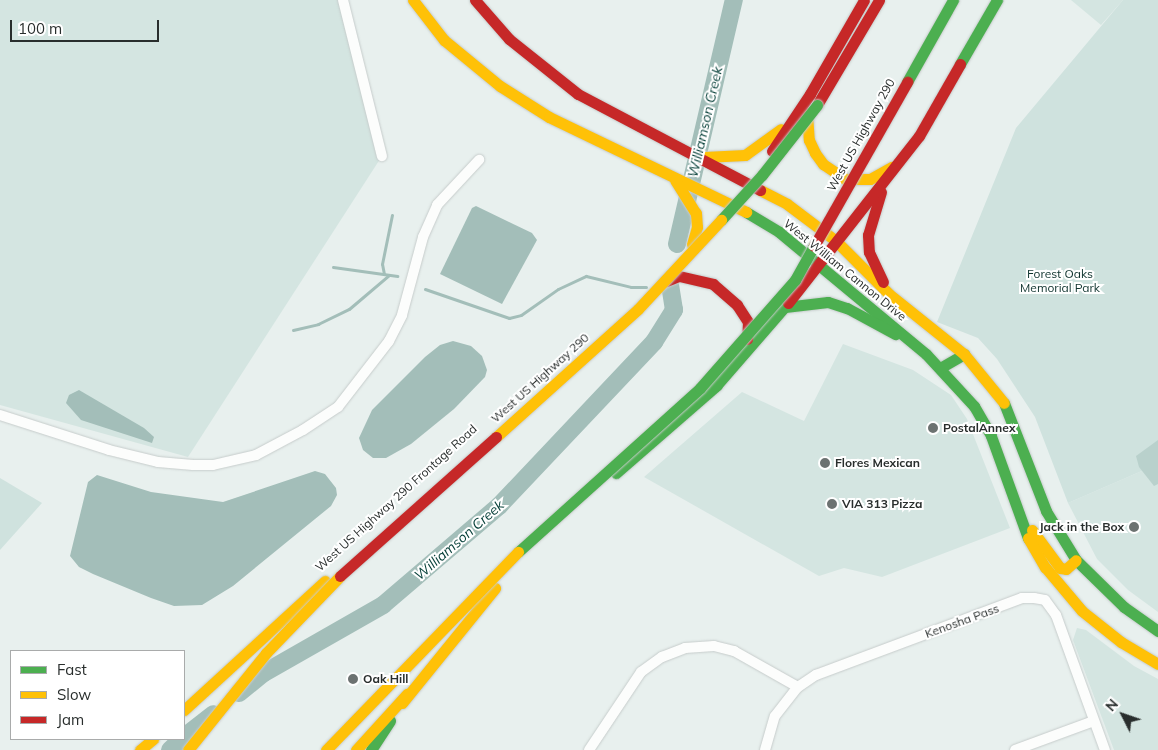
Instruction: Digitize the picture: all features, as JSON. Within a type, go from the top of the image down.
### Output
[{"type":"main road","name":"West William Cannon Drive","points":[[413,0],[444,40],[500,86],[549,117],[731,204],[779,232],[909,340],[940,368],[974,406],[991,436],[1016,513],[1045,567],[1082,611],[1121,642],[1158,664]]},
{"type":"main road","name":"West William Cannon Drive","points":[[475,0],[509,39],[550,74],[578,94],[730,172],[787,204],[835,240],[889,294],[964,354]]},
{"type":"main road","name":"West US Highway 290 Frontage Road","points":[[185,709],[646,290],[731,204],[810,94],[864,0]]},
{"type":"main road","name":"West US Highway 290","points":[[188,750],[266,652],[338,578],[638,309],[736,203],[817,105],[879,0]]},
{"type":"main road","name":"West US Highway 290","points":[[326,750],[536,533],[700,388],[795,280],[953,0]]},
{"type":"main road","points":[[356,750],[407,694],[510,572],[572,511],[716,386],[785,307],[835,240],[919,136],[997,0]]},
{"type":"main road","points":[[810,94],[806,122],[809,140],[823,164],[845,179],[870,179],[898,164]]},
{"type":"main road","points":[[699,157],[724,158],[755,150],[796,114]]},
{"type":"main road","points":[[671,176],[685,192],[696,213],[697,227],[692,244]]},
{"type":"main road","points":[[886,178],[872,210],[868,235],[869,252],[889,294]]},
{"type":"main road","points":[[646,290],[678,276],[713,284],[737,305],[748,322],[749,333],[741,356]]},
{"type":"main road","points":[[785,307],[828,302],[847,308],[885,331],[909,340]]},
{"type":"main road","points":[[940,368],[964,354],[996,391],[1012,417],[1046,511],[1076,560],[1124,608],[1158,631]]},
{"type":"main road","points":[[1016,513],[1060,568],[1069,567],[1076,560]]},
{"type":"main road","points":[[371,750],[407,694]]},
{"type":"main road","points":[[140,750],[152,740]]},
{"type":"street","points":[[343,0],[382,156]]},
{"type":"street","points":[[0,415],[117,452],[158,462],[194,465],[213,465],[256,455],[303,430],[338,407],[389,341],[406,306],[423,237],[437,205],[479,160]]},
{"type":"street","name":"Kenosha Pass","points":[[765,750],[774,716],[798,687],[825,671],[1022,598],[1034,598],[1044,600],[1056,615],[1105,750]]},
{"type":"street","points":[[588,750],[641,672],[662,657],[686,648],[714,646],[734,651],[798,687]]},
{"type":"street","points":[[1015,750],[1094,721]]},
{"type":"shaded area","points":[[0,0],[345,0],[382,156],[188,457],[0,405]]},
{"type":"shaded area","points":[[1071,0],[1123,0],[1101,25]]},
{"type":"shaded area","points":[[476,206],[532,233],[537,240],[502,304],[440,274],[472,208]]},
{"type":"shaded area","points":[[453,341],[471,346],[482,356],[487,370],[485,377],[454,409],[411,444],[386,458],[373,458],[363,450],[359,438],[372,410],[425,357],[440,345]]},
{"type":"shaded area","points":[[843,344],[913,370],[951,395],[967,419],[1010,528],[882,577],[844,568],[819,576],[644,477],[742,392],[804,421]]},
{"type":"shaded area","points":[[79,390],[144,428],[154,437],[152,443],[81,420],[66,403],[69,395]]},
{"type":"shaded area","points":[[1158,440],[1158,484],[1154,486],[1139,467],[1136,456]]},
{"type":"shaded area","points":[[1158,464],[1158,612],[1128,590],[1097,559],[1068,503]]},
{"type":"shaded area","points":[[315,471],[325,474],[336,488],[337,495],[331,506],[233,586],[202,605],[174,606],[151,598],[79,567],[70,556],[88,482],[97,475],[151,492],[223,502]]},
{"type":"shaded area","points":[[1077,628],[1086,630],[1134,666],[1158,679],[1158,750],[1114,750],[1073,640]]},
{"type":"green space","name":"Forest Oaks Memorial Park","points":[[1123,0],[1158,0],[1158,464],[1068,503],[1035,417],[997,359],[978,338],[937,322],[1016,128]]},
{"type":"green space","points":[[0,478],[42,503],[0,550]]},
{"type":"waterway","name":"Williamson Creek","points":[[677,244],[734,0]]},
{"type":"waterway","points":[[384,274],[382,264],[392,215]]},
{"type":"waterway","points":[[333,267],[397,276]]},
{"type":"waterway","points":[[293,330],[318,324],[349,309],[389,275]]},
{"type":"waterway","points":[[425,289],[509,318],[521,315],[558,289],[586,276],[631,287],[646,287]]},
{"type":"waterway","name":"Williamson Creek","points":[[239,693],[264,673],[383,605],[499,506],[654,342],[674,310],[670,286]]},
{"type":"waterway","name":"Williamson Creek","points":[[185,736],[213,714]]},
{"type":"waterway","name":"Williamson Creek","points":[[170,750],[181,740]]},
{"type":"traffic: fast","points":[[907,82],[953,0]]},
{"type":"traffic: fast","points":[[960,64],[997,0]]},
{"type":"traffic: fast","points":[[721,220],[762,175],[817,105]]},
{"type":"traffic: fast","points":[[746,212],[779,232],[926,354],[974,406],[991,436],[1028,538]]},
{"type":"traffic: fast","points":[[518,552],[700,388],[795,280],[814,246]]},
{"type":"traffic: fast","points":[[785,307],[828,302],[847,308],[895,334]]},
{"type":"traffic: fast","points":[[616,473],[716,386],[788,303]]},
{"type":"traffic: fast","points":[[940,368],[964,354]]},
{"type":"traffic: fast","points":[[1004,403],[1046,511],[1076,560],[1124,607],[1158,631]]},
{"type":"traffic: fast","points":[[371,750],[390,721]]},
{"type":"traffic: slow","points":[[413,0],[444,40],[500,86],[549,117],[746,212]]},
{"type":"traffic: slow","points":[[807,114],[809,140],[815,153],[823,164],[845,179],[870,179],[892,167]]},
{"type":"traffic: slow","points":[[704,157],[745,155],[781,129]]},
{"type":"traffic: slow","points":[[675,180],[696,213],[697,227],[692,244]]},
{"type":"traffic: slow","points":[[760,190],[787,204],[835,240],[889,294],[964,354],[1004,403]]},
{"type":"traffic: slow","points":[[496,437],[638,309],[721,220]]},
{"type":"traffic: slow","points":[[1032,530],[1060,568],[1066,569],[1076,560]]},
{"type":"traffic: slow","points":[[1028,538],[1045,567],[1082,611],[1121,642],[1158,664]]},
{"type":"traffic: slow","points":[[326,750],[518,552]]},
{"type":"traffic: slow","points":[[188,750],[266,653],[340,576]]},
{"type":"traffic: slow","points":[[185,709],[325,581]]},
{"type":"traffic: slow","points":[[402,703],[495,588]]},
{"type":"traffic: slow","points":[[356,750],[407,694]]},
{"type":"traffic: slow","points":[[140,750],[152,740]]},
{"type":"traffic: jam","points":[[475,0],[509,39],[578,94],[760,190]]},
{"type":"traffic: jam","points":[[772,151],[810,94],[864,0]]},
{"type":"traffic: jam","points":[[817,105],[879,0]]},
{"type":"traffic: jam","points":[[788,303],[919,136],[960,64]]},
{"type":"traffic: jam","points":[[814,246],[907,82]]},
{"type":"traffic: jam","points":[[881,192],[868,235],[869,252],[883,282]]},
{"type":"traffic: jam","points":[[664,282],[679,276],[713,284],[737,305],[748,322],[747,339]]},
{"type":"traffic: jam","points":[[340,576],[496,437]]},
{"type":"place","name":"PostalAnnex","points":[[933,428]]},
{"type":"place","name":"Flores Mexican","points":[[825,463]]},
{"type":"place","name":"VIA 313 Pizza","points":[[832,504]]},
{"type":"place","name":"Jack in the Box","points":[[1134,527]]},
{"type":"place","name":"Oak Hill","points":[[353,679]]}]
